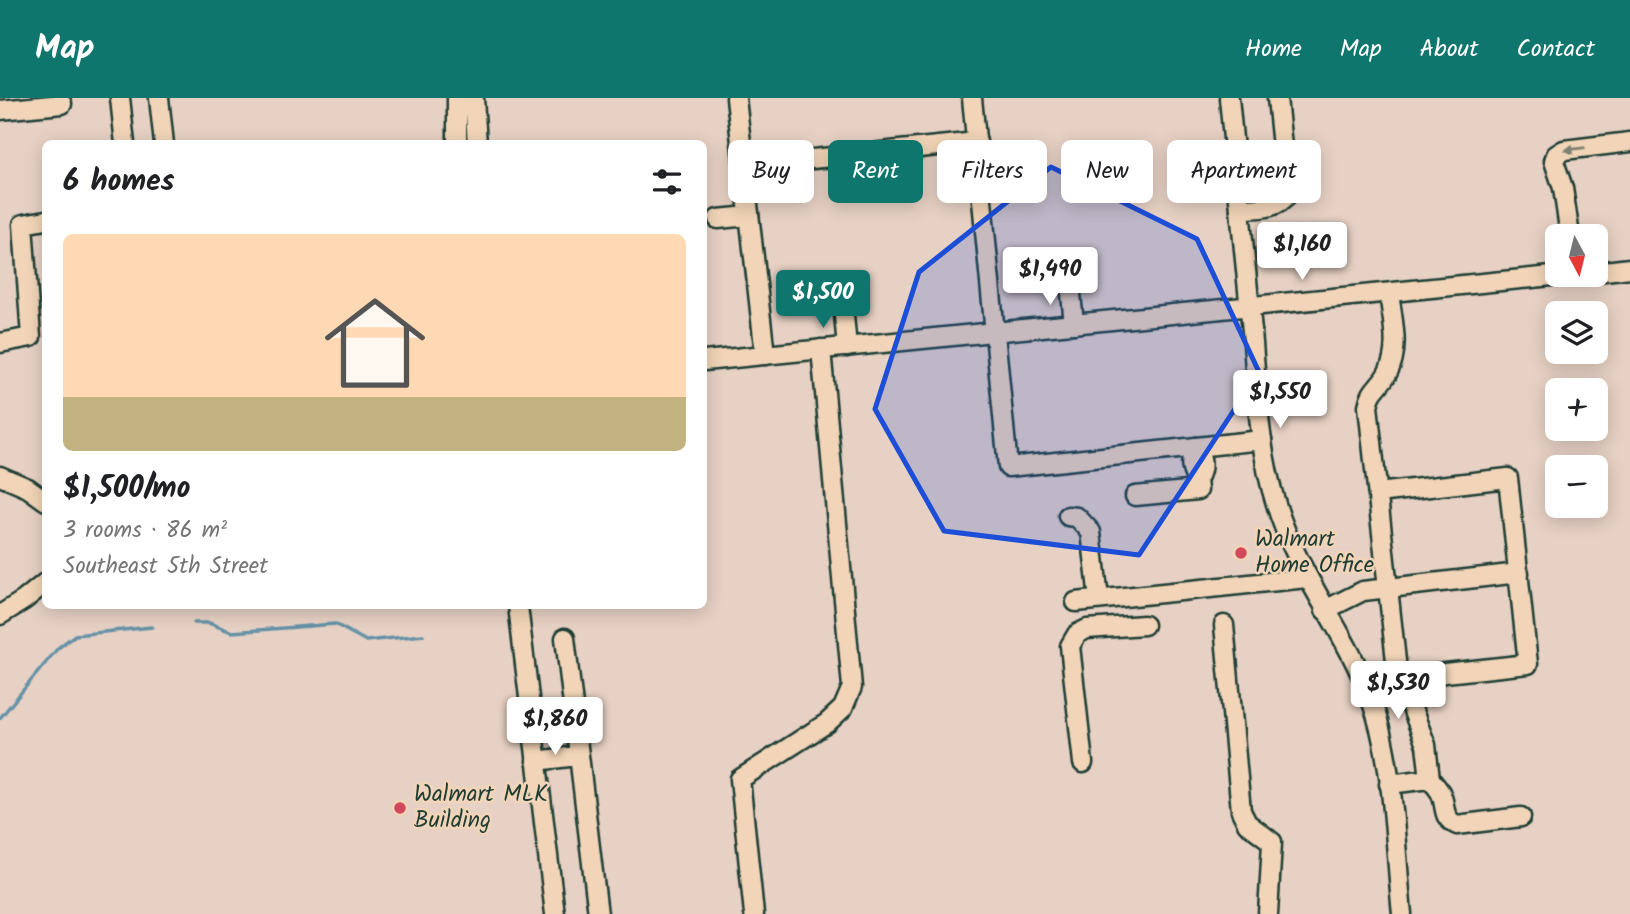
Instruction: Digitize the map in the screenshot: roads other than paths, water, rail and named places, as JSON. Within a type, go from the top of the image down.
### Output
[{"type":"street","points":[[120,98],[125,140]]},
{"type":"street","points":[[159,98],[163,140]]},
{"type":"street","points":[[457,98],[457,140]]},
{"type":"street","points":[[474,98],[477,140]]},
{"type":"street","points":[[736,98],[742,140]]},
{"type":"street","points":[[972,98],[977,140]]},
{"type":"street","points":[[1229,98],[1262,440],[1276,505],[1292,548],[1355,663],[1371,698],[1383,741],[1402,914]]},
{"type":"street","points":[[1240,209],[1275,205],[1287,195],[1277,98]]},
{"type":"street","points":[[0,110],[62,104]]},
{"type":"street","points":[[1568,224],[1563,188],[1554,161],[1556,155],[1564,149],[1630,142]]},
{"type":"street","points":[[814,159],[937,146]]},
{"type":"street","points":[[748,203],[765,355]]},
{"type":"street","points":[[983,203],[1008,467],[1262,440]]},
{"type":"street","points":[[718,219],[749,216]]},
{"type":"street","points":[[0,343],[31,337],[23,224],[42,221]]},
{"type":"street","points":[[1608,271],[1630,268]]},
{"type":"street","points":[[707,361],[1545,277]]},
{"type":"street","points":[[1070,284],[1074,324]]},
{"type":"street","points":[[1389,293],[1395,331],[1394,352],[1387,373],[1371,393],[1368,406],[1399,678],[1426,745],[1430,779],[1441,794],[1443,811],[1448,820],[1457,825],[1521,817]]},
{"type":"street","points":[[843,306],[847,347]]},
{"type":"street","points":[[754,914],[740,779],[827,723],[843,708],[852,687],[821,349]]},
{"type":"street","points":[[1135,496],[1198,490],[1190,458],[1196,447]]},
{"type":"street","points":[[0,476],[28,488],[42,498]]},
{"type":"street","points":[[1378,493],[1508,478],[1528,664],[1399,678]]},
{"type":"street","points":[[1068,516],[1077,517],[1091,532],[1099,599]]},
{"type":"street","points":[[1325,610],[1363,590],[1518,573]]},
{"type":"street","points":[[1076,601],[1307,578]]},
{"type":"street","points":[[0,615],[42,585]]},
{"type":"street","points":[[518,609],[555,914]]},
{"type":"street","points":[[1083,763],[1069,646],[1077,634],[1087,629],[1144,625]]},
{"type":"street","points":[[1224,625],[1241,811],[1247,824],[1272,842],[1268,914]]},
{"type":"street","points":[[565,638],[598,914]]},
{"type":"street","points":[[537,761],[577,756]]},
{"type":"street","points":[[1389,784],[1430,779]]},
{"type":"waterway","points":[[194,623],[209,623],[232,632],[335,624],[366,641],[423,635]]},
{"type":"waterway","points":[[0,718],[58,648],[75,635],[152,627]]},
{"type":"place","name":"Walmart Home Office","points":[[1241,553]]},
{"type":"place","name":"Walmart MLK Building","points":[[400,808]]}]
